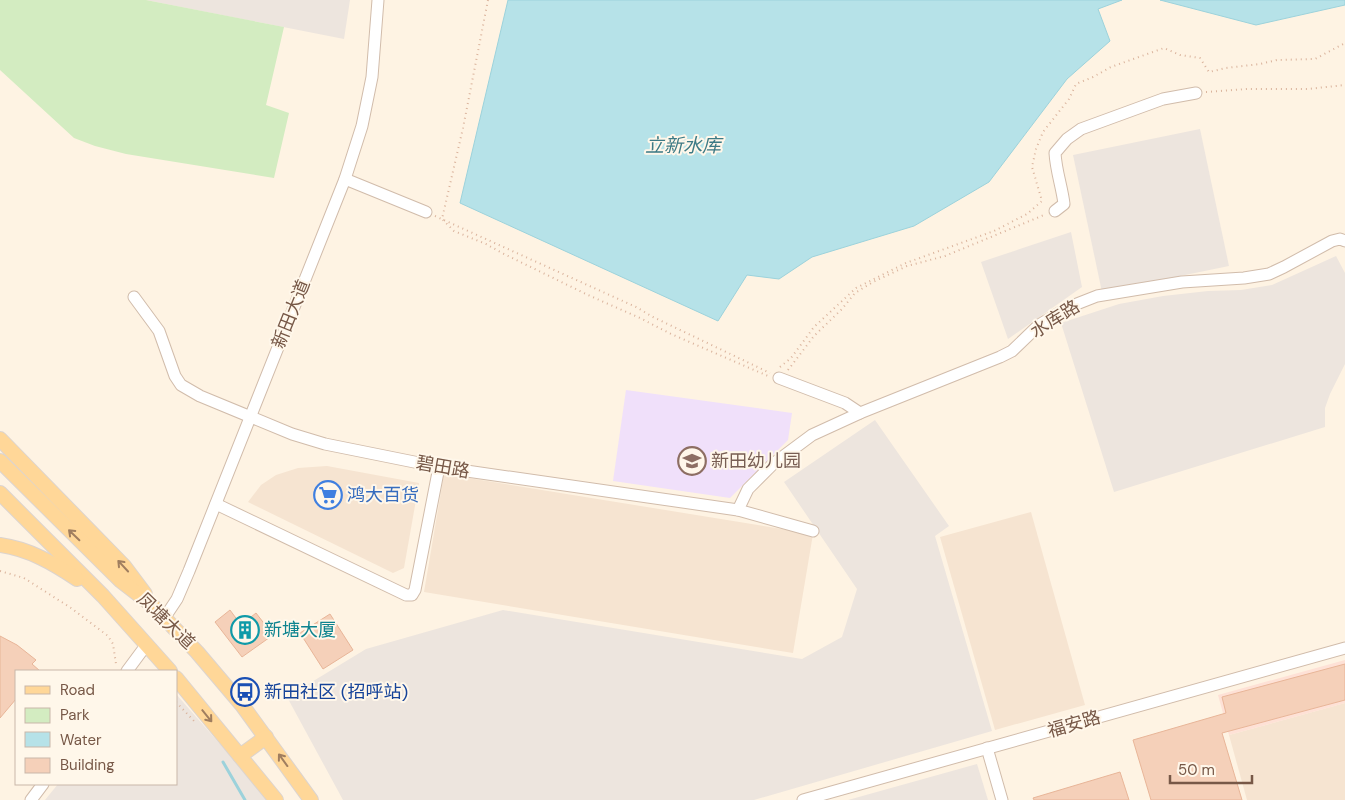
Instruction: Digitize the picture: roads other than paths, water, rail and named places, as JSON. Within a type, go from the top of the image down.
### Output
[{"type":"main road","points":[[0,440],[124,566],[152,605]]},
{"type":"main road","name":"凤塘大道","points":[[0,461],[121,581],[165,617],[220,678],[266,737],[311,800]]},
{"type":"main road","name":"凤塘大道","points":[[0,493],[103,596],[169,670]]},
{"type":"main road","points":[[0,545],[23,550],[42,558],[103,596]]},
{"type":"main road","name":"凤塘大道","points":[[178,680],[276,800]]},
{"type":"main road","points":[[240,756],[266,737]]},
{"type":"street","name":"新田大道","points":[[165,617],[183,586],[345,179],[362,126],[372,77],[378,0]]},
{"type":"street","points":[[1055,211],[1064,204],[1062,187],[1056,170],[1055,153],[1067,139],[1081,129],[1163,99],[1196,93]]},
{"type":"street","points":[[345,179],[426,212]]},
{"type":"street","name":"水库路","points":[[738,510],[748,489],[773,464],[812,435],[860,412],[1012,351],[1039,325],[1068,307],[1097,296],[1182,282],[1244,278],[1269,274],[1332,241],[1340,239],[1345,241]]},
{"type":"street","name":"碧田路","points":[[134,297],[159,331],[175,376],[181,385],[200,396],[292,434],[325,444],[439,467],[738,510],[813,531]]},
{"type":"street","points":[[776,377],[844,403],[860,412]]},
{"type":"street","points":[[216,504],[406,595],[412,595],[415,590],[439,467]]},
{"type":"street","points":[[124,670],[147,644]]},
{"type":"street","name":"福安路","points":[[803,800],[1345,648]]},
{"type":"street","points":[[987,748],[1002,800]]},
{"type":"street","points":[[31,800],[42,785]]},
{"type":"water","name":"立新水库","points":[[508,0],[1122,0],[1098,9],[1110,41],[1067,79],[989,182],[914,226],[812,257],[779,279],[747,275],[718,321],[460,203]]},
{"type":"water","points":[[1160,0],[1345,0],[1345,5],[1256,25]]},
{"type":"waterway","points":[[223,762],[245,800]]},
{"type":"place","name":"新田幼儿园","points":[[692,461]]},
{"type":"place","name":"鸿大百货","points":[[328,495]]},
{"type":"place","name":"新塘大厦","points":[[245,630]]},
{"type":"place","name":"新田社区 (招呼站)","points":[[245,692]]}]
